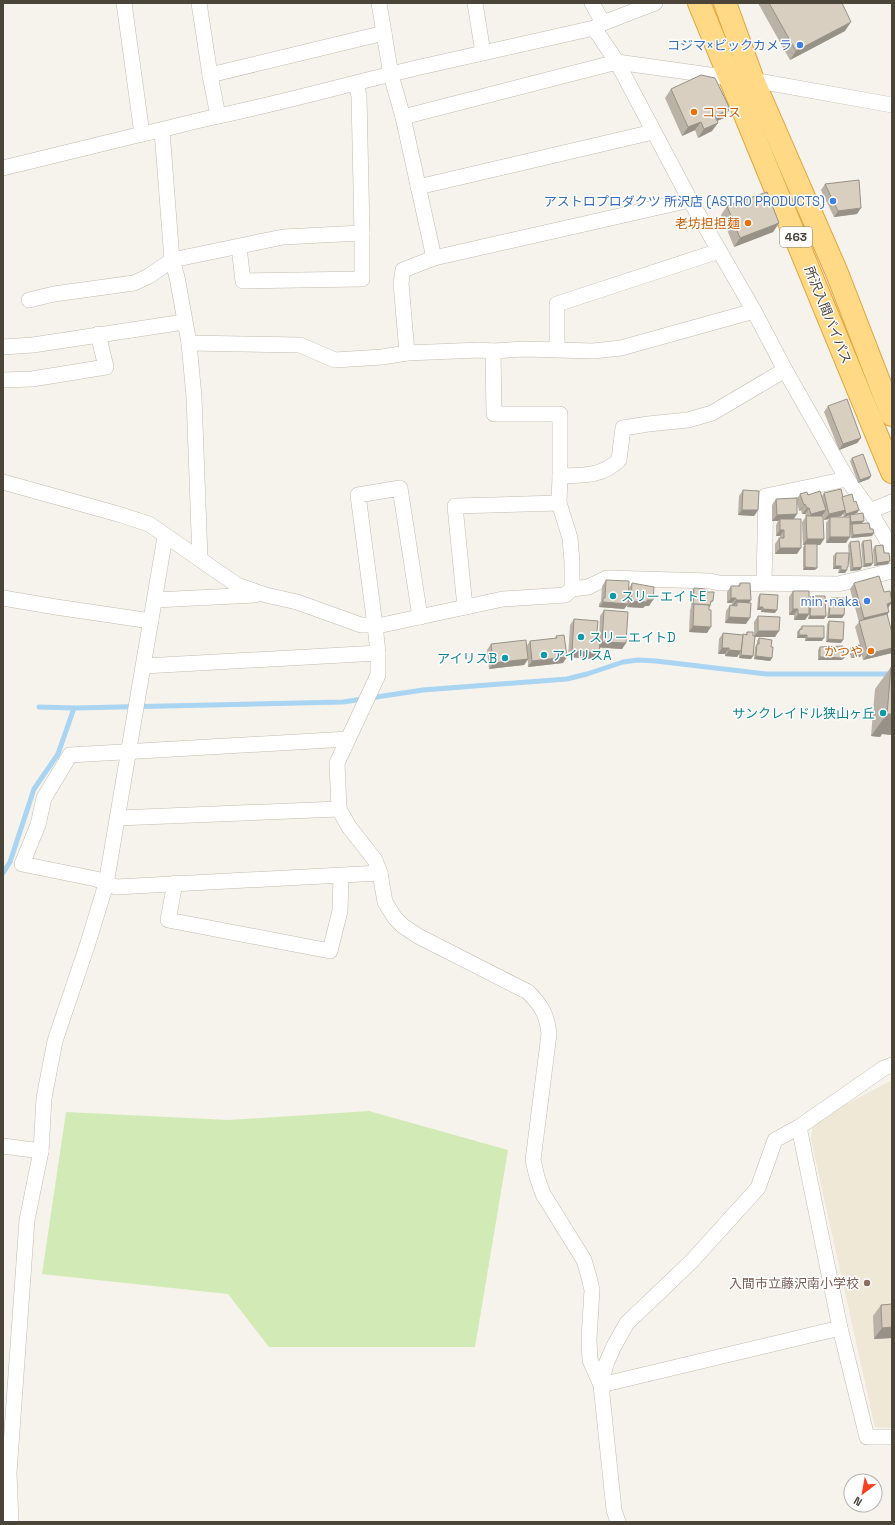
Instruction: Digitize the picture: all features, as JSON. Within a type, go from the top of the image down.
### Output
[{"type":"highway","name":"所沢入間バイパス","points":[[699,3],[892,472]]},
{"type":"highway","name":"所沢入間バイパス","points":[[725,3],[753,80],[837,273],[892,415]]},
{"type":"street","points":[[124,3],[142,134]]},
{"type":"street","points":[[199,3],[218,116]]},
{"type":"street","points":[[379,3],[391,75],[403,117],[434,258]]},
{"type":"street","points":[[475,3],[483,53]]},
{"type":"street","points":[[592,3],[599,25],[617,62],[690,200],[754,311],[784,370],[847,479],[870,511],[892,549]]},
{"type":"street","points":[[3,168],[599,25],[655,3]]},
{"type":"street","points":[[210,74],[384,34]]},
{"type":"street","points":[[403,117],[617,62],[753,80],[892,105]]},
{"type":"street","points":[[239,247],[243,281],[362,279],[359,96],[356,84]]},
{"type":"street","points":[[162,130],[172,260],[177,277],[188,343],[194,397],[200,559]]},
{"type":"street","points":[[418,187],[654,132]]},
{"type":"street","points":[[407,353],[401,283],[402,270],[434,258],[690,200]]},
{"type":"street","points":[[29,300],[75,291],[134,283],[149,276],[172,260],[283,237],[362,233]]},
{"type":"street","points":[[557,350],[557,304],[719,251]]},
{"type":"street","points":[[188,343],[300,345],[335,360],[407,353],[480,350],[593,351],[621,348],[754,311]]},
{"type":"street","points":[[3,348],[33,345],[184,322]]},
{"type":"street","points":[[3,380],[32,379],[106,367],[98,334]]},
{"type":"street","points":[[493,351],[494,414],[560,414],[559,503],[570,538],[572,589]]},
{"type":"street","points":[[560,476],[596,474],[612,468],[619,460],[623,428],[688,420],[712,413],[784,370]]},
{"type":"street","points":[[764,582],[766,496],[847,479]]},
{"type":"street","points":[[3,482],[149,524],[165,537],[200,559],[236,585],[266,595],[297,602],[361,625],[375,625],[420,617],[503,599],[564,595],[572,589],[588,587],[607,578],[838,584],[892,571]]},
{"type":"street","points":[[420,617],[400,488],[358,495],[375,625],[378,653],[378,675],[338,763],[339,809],[349,827],[375,860],[380,873],[385,902],[395,918],[403,926],[418,936],[528,992],[540,1004],[547,1019],[549,1034],[533,1160],[536,1177],[544,1194],[584,1260],[592,1290],[588,1339],[590,1360],[601,1385],[614,1510],[618,1522]]},
{"type":"street","points":[[870,511],[892,502]]},
{"type":"street","points":[[465,607],[455,506],[559,503]]},
{"type":"street","points":[[8,1519],[9,1472],[27,1220],[41,1151],[44,1098],[55,1040],[93,930],[106,884],[165,537]]},
{"type":"street","points":[[155,600],[223,595],[266,595]]},
{"type":"street","points":[[3,598],[151,621]]},
{"type":"street","points":[[144,666],[378,653]]},
{"type":"street","points":[[348,739],[70,755],[44,798],[38,825],[22,864],[96,879],[116,887],[380,873]]},
{"type":"street","points":[[118,818],[339,809]]},
{"type":"street","points":[[174,883],[168,920],[330,951],[340,911],[341,876]]},
{"type":"street","points":[[601,1385],[606,1364],[627,1323],[691,1262],[758,1188],[774,1140],[799,1127],[884,1068],[892,1065]]},
{"type":"street","points":[[799,1127],[840,1328],[867,1437],[892,1437]]},
{"type":"street","points":[[3,1146],[41,1151]]},
{"type":"street","points":[[601,1385],[840,1328]]},
{"type":"shaded area","name":"入間市立藤沢南小学校","points":[[892,1080],[892,1428],[875,1427],[811,1140],[813,1122]]},
{"type":"green space","points":[[369,1111],[508,1150],[475,1347],[269,1347],[228,1294],[42,1274],[66,1112],[229,1120]]},
{"type":"building","name":"コジマ×ビックカメラ","points":[[769,3],[842,3],[851,22],[796,51]]},
{"type":"building","points":[[701,75],[715,78],[730,109],[715,116],[718,123],[704,129],[701,122],[688,127],[671,89]]},
{"type":"building","points":[[859,180],[861,208],[838,211],[825,184]]},
{"type":"building","points":[[767,192],[779,223],[740,238],[727,206]]},
{"type":"building","points":[[847,399],[861,438],[843,444],[828,406]]},
{"type":"building","points":[[863,454],[871,476],[860,480],[852,458]]},
{"type":"building","points":[[841,489],[846,510],[829,514],[824,493]]},
{"type":"building","points":[[743,490],[759,491],[758,510],[742,510]]},
{"type":"building","points":[[820,491],[826,510],[811,514],[809,508],[807,508],[805,504],[804,505],[800,494],[807,492],[808,495]]},
{"type":"building","points":[[852,494],[854,502],[856,501],[859,510],[846,514],[842,497]]},
{"type":"building","points":[[797,498],[797,514],[777,515],[776,499]]},
{"type":"building","points":[[863,513],[864,521],[851,522],[850,515]]},
{"type":"building","points":[[806,516],[823,516],[824,539],[807,539]]},
{"type":"building","points":[[830,517],[850,517],[850,537],[830,537]]},
{"type":"building","points":[[780,519],[801,519],[801,548],[780,548],[779,538],[784,538],[784,530],[780,530]]},
{"type":"building","points":[[869,523],[870,529],[873,529],[874,533],[853,535],[852,524]]},
{"type":"building","points":[[871,540],[873,563],[865,564],[863,541]]},
{"type":"building","points":[[859,541],[862,567],[853,568],[850,542]]},
{"type":"building","points":[[805,544],[817,544],[817,568],[805,567]]},
{"type":"building","points":[[883,545],[884,553],[889,553],[890,561],[877,563],[875,546]]},
{"type":"building","points":[[836,553],[849,553],[847,570],[841,570],[841,566],[835,566]]},
{"type":"building","points":[[879,576],[884,592],[890,591],[892,602],[887,604],[889,612],[864,618],[854,583]]},
{"type":"building","name":"スリーエイトE","points":[[606,580],[629,581],[628,604],[603,602],[603,598],[605,598]]},
{"type":"building","points":[[632,583],[654,587],[653,600],[647,600],[647,602],[631,601]]},
{"type":"building","points":[[740,583],[750,583],[751,600],[736,600],[736,598],[731,598],[731,586],[740,586]]},
{"type":"building","points":[[694,588],[705,589],[705,592],[714,592],[713,601],[711,601],[710,606],[693,604]]},
{"type":"building","points":[[793,591],[809,591],[809,614],[798,614],[798,609],[793,609]]},
{"type":"building","points":[[760,594],[778,595],[777,610],[763,609],[763,607],[759,607]]},
{"type":"building","points":[[811,596],[825,596],[826,616],[810,616]]},
{"type":"building","points":[[831,598],[845,598],[844,615],[829,615]]},
{"type":"building","points":[[737,602],[751,603],[750,618],[729,617],[730,605],[737,606]]},
{"type":"building","points":[[694,604],[709,605],[709,610],[711,610],[711,627],[693,626]]},
{"type":"building","points":[[604,610],[628,612],[626,643],[602,642]]},
{"type":"building","points":[[887,614],[892,633],[892,648],[868,654],[859,621]]},
{"type":"building","points":[[758,616],[780,617],[779,631],[758,631]]},
{"type":"building","name":"スリーエイトD","points":[[574,619],[598,621],[596,641],[600,641],[599,653],[572,651]]},
{"type":"building","points":[[829,621],[844,622],[843,640],[828,639]]},
{"type":"building","points":[[802,626],[824,626],[824,638],[807,638],[807,635],[799,635],[799,630],[802,629]]},
{"type":"building","points":[[747,632],[753,632],[753,636],[755,636],[753,656],[741,655],[743,634],[747,635]]},
{"type":"building","points":[[723,633],[743,635],[741,651],[722,648]]},
{"type":"building","name":"アイリスA","points":[[564,635],[567,657],[532,661],[530,641],[557,638],[556,636]]},
{"type":"building","points":[[759,638],[772,640],[772,658],[756,656]]},
{"type":"building","name":"アイリスB","points":[[526,640],[528,659],[493,663],[491,644]]},
{"type":"building","points":[[860,645],[862,654],[854,656],[851,647]]},
{"type":"building","points":[[843,646],[844,658],[820,657],[820,647]]},
{"type":"building","points":[[891,667],[892,714],[887,714]]},
{"type":"building","points":[[892,1304],[892,1327],[882,1328],[881,1305]]},
{"type":"waterway","points":[[39,707],[74,708],[343,702],[423,690],[567,679],[623,662],[638,660],[767,674],[892,674]]},
{"type":"waterway","points":[[3,873],[10,862],[34,789],[58,754],[74,708]]},
{"type":"place","name":"コジマ×ビックカメラ","points":[[800,45]]},
{"type":"place","name":"ココス","points":[[694,112]]},
{"type":"place","name":"アストロプロダクツ 所沢店 (ASTRO PRODUCTS)","points":[[833,201]]},
{"type":"place","name":"老坊担担麺","points":[[748,223]]},
{"type":"place","name":"スリーエイトE","points":[[613,596]]},
{"type":"place","name":"min･naka","points":[[867,601]]},
{"type":"place","name":"スリーエイトD","points":[[581,637]]},
{"type":"place","name":"かつや","points":[[871,651]]},
{"type":"place","name":"アイリスA","points":[[544,655]]},
{"type":"place","name":"アイリスB","points":[[505,658]]},
{"type":"place","name":"サンクレイドル狭山ヶ丘","points":[[883,713]]},
{"type":"place","name":"入間市立藤沢南小学校","points":[[867,1283]]}]
